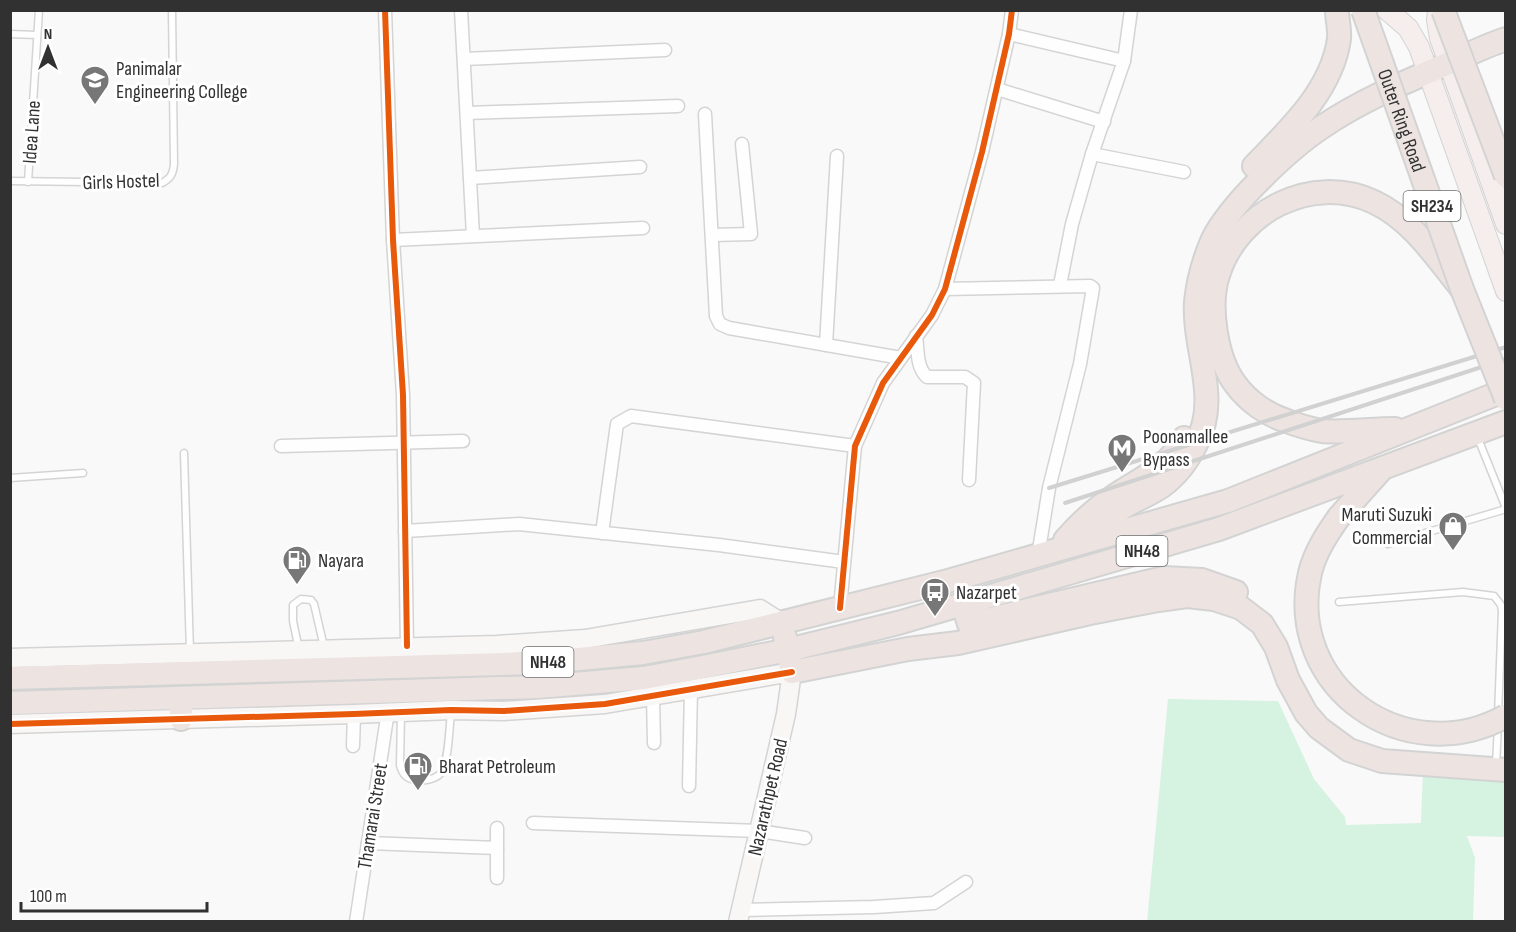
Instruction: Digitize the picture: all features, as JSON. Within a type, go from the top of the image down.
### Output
[{"type":"highway","points":[[1047,553],[1092,512],[1115,495],[1142,480],[1171,456],[1183,441],[1192,416],[1195,393],[1182,303],[1186,274],[1194,246],[1214,211],[1309,105],[1328,76],[1339,38],[1337,10]]},
{"type":"highway","name":"Outer Ring Road","points":[[1363,10],[1500,396]]},
{"type":"highway","points":[[1443,10],[1506,176]]},
{"type":"highway","points":[[1084,541],[1119,510],[1162,486],[1180,468],[1197,443],[1206,414],[1207,388],[1196,334],[1196,301],[1202,268],[1213,239],[1231,213],[1294,147],[1321,127],[1352,108],[1427,72],[1482,47],[1506,39]]},
{"type":"highway","points":[[1413,428],[1322,430],[1285,421],[1257,406],[1234,384],[1221,355],[1214,322],[1213,296],[1217,276],[1228,250],[1263,213],[1290,199],[1310,193],[1347,192],[1374,202],[1396,214],[1462,289]]},
{"type":"highway","name":"NH48","points":[[10,678],[300,660],[580,660],[643,653],[704,642],[1047,553],[1228,501],[1303,469],[1500,396]]},
{"type":"highway","name":"NH48","points":[[10,703],[181,708],[463,703],[586,684],[790,661],[898,623],[1218,529],[1493,429]]},
{"type":"highway","points":[[1383,468],[1339,517],[1319,548],[1314,561],[1308,585],[1308,616],[1319,658],[1325,670],[1346,696],[1359,708],[1385,723],[1429,734],[1458,733],[1472,730],[1506,716]]},
{"type":"highway","points":[[963,604],[969,624],[1164,578],[1202,580],[1236,592],[1266,612],[1281,630],[1294,652],[1319,714],[1343,737],[1372,750],[1501,764]]},
{"type":"highway","points":[[782,623],[790,661],[958,643],[1158,600],[1187,596],[1214,599],[1241,608],[1262,624],[1276,647],[1288,680],[1306,713],[1326,734],[1349,750],[1382,761],[1501,764]]},
{"type":"main road","points":[[1387,10],[1408,28],[1419,47],[1506,291]]},
{"type":"main road","points":[[1438,10],[1440,38],[1448,64],[1506,224]]},
{"type":"main road","points":[[1500,396],[1506,377]]},
{"type":"street","points":[[386,10],[393,240],[403,395],[407,646]]},
{"type":"street","points":[[461,10],[473,236]]},
{"type":"street","points":[[840,608],[855,446],[883,383],[932,315],[945,289],[997,89],[1012,10]]},
{"type":"street","points":[[1060,285],[1072,224],[1092,154],[1124,62],[1131,10]]},
{"type":"street","points":[[1009,34],[1124,62]]},
{"type":"street","points":[[464,59],[665,50]]},
{"type":"street","points":[[997,89],[1104,122]]},
{"type":"street","points":[[467,113],[678,106]]},
{"type":"street","points":[[705,114],[716,316],[720,324],[729,328],[901,358]]},
{"type":"street","points":[[712,235],[751,234],[742,144]]},
{"type":"street","points":[[1092,154],[1184,172]]},
{"type":"street","points":[[826,345],[837,156]]},
{"type":"street","points":[[470,178],[640,167]]},
{"type":"street","points":[[393,240],[643,228]]},
{"type":"street","points":[[945,289],[1060,285],[1093,288],[1080,364],[1049,488],[1047,553]]},
{"type":"street","points":[[916,336],[922,372],[927,376],[965,377],[974,383],[969,480]]},
{"type":"street","points":[[602,533],[617,424],[631,416],[855,446]]},
{"type":"street","points":[[281,446],[463,441]]},
{"type":"street","points":[[405,531],[519,524],[719,545],[844,562]]},
{"type":"street","points":[[10,658],[190,653],[300,660],[324,649],[497,645],[585,639],[760,609],[782,623]]},
{"type":"street","points":[[10,724],[181,708],[354,714],[463,703],[504,711],[605,704],[691,689],[790,661]]},
{"type":"street","name":"Nazarathpet Road","points":[[740,916],[786,714],[790,661]]},
{"type":"street","points":[[689,786],[691,689]]},
{"type":"street","points":[[653,696],[654,743]]},
{"type":"street","name":"Thamarai Street","points":[[356,921],[368,843],[394,711]]},
{"type":"street","points":[[353,746],[354,714]]},
{"type":"street","points":[[533,823],[759,831],[805,838]]},
{"type":"street","points":[[497,828],[497,878]]},
{"type":"street","points":[[368,843],[497,848]]},
{"type":"street","points":[[740,916],[934,903],[966,882]]},
{"type":"lane","name":"Idea Lane","points":[[28,182],[39,10]]},
{"type":"lane","name":"Girls Hostel","points":[[10,182],[162,183],[168,180],[173,174],[172,10]]},
{"type":"lane","points":[[10,34],[37,35]]},
{"type":"lane","points":[[1388,544],[1506,509],[1493,429]]},
{"type":"lane","points":[[184,453],[190,653]]},
{"type":"lane","points":[[10,478],[83,473]]},
{"type":"lane","points":[[1339,602],[1463,592],[1488,594],[1499,600],[1502,611],[1501,764]]},
{"type":"lane","points":[[300,660],[292,605],[301,598],[311,600],[314,604],[324,649]]},
{"type":"lane","points":[[394,711],[401,772],[414,780],[429,780],[437,777],[444,766],[463,703]]},
{"type":"green space","points":[[1168,699],[1278,701],[1314,779],[1345,817],[1346,825],[1421,823],[1423,770],[1505,774],[1505,837],[1467,836],[1475,858],[1473,921],[1147,922]]},
{"type":"railway","points":[[1049,488],[1506,347]]},
{"type":"railway","points":[[1065,503],[1506,359]]},
{"type":"cycle path","points":[[385,10],[393,240],[403,395],[407,646]]},
{"type":"cycle path","points":[[840,608],[855,446],[883,383],[932,315],[945,289],[982,152],[1009,34],[1012,10]]},
{"type":"cycle path","points":[[10,724],[451,710],[504,711],[605,704],[792,672]]},
{"type":"place","name":"Panimalar Engineering College","points":[[95,106]]},
{"type":"place","name":"Poonamallee Bypass","points":[[1122,474]]},
{"type":"place","name":"Maruti Suzuki Commercial","points":[[1453,552]]},
{"type":"place","name":"Nayara","points":[[297,586]]},
{"type":"place","name":"Nazarpet","points":[[935,618]]},
{"type":"place","name":"Bharat Petroleum","points":[[418,792]]}]
